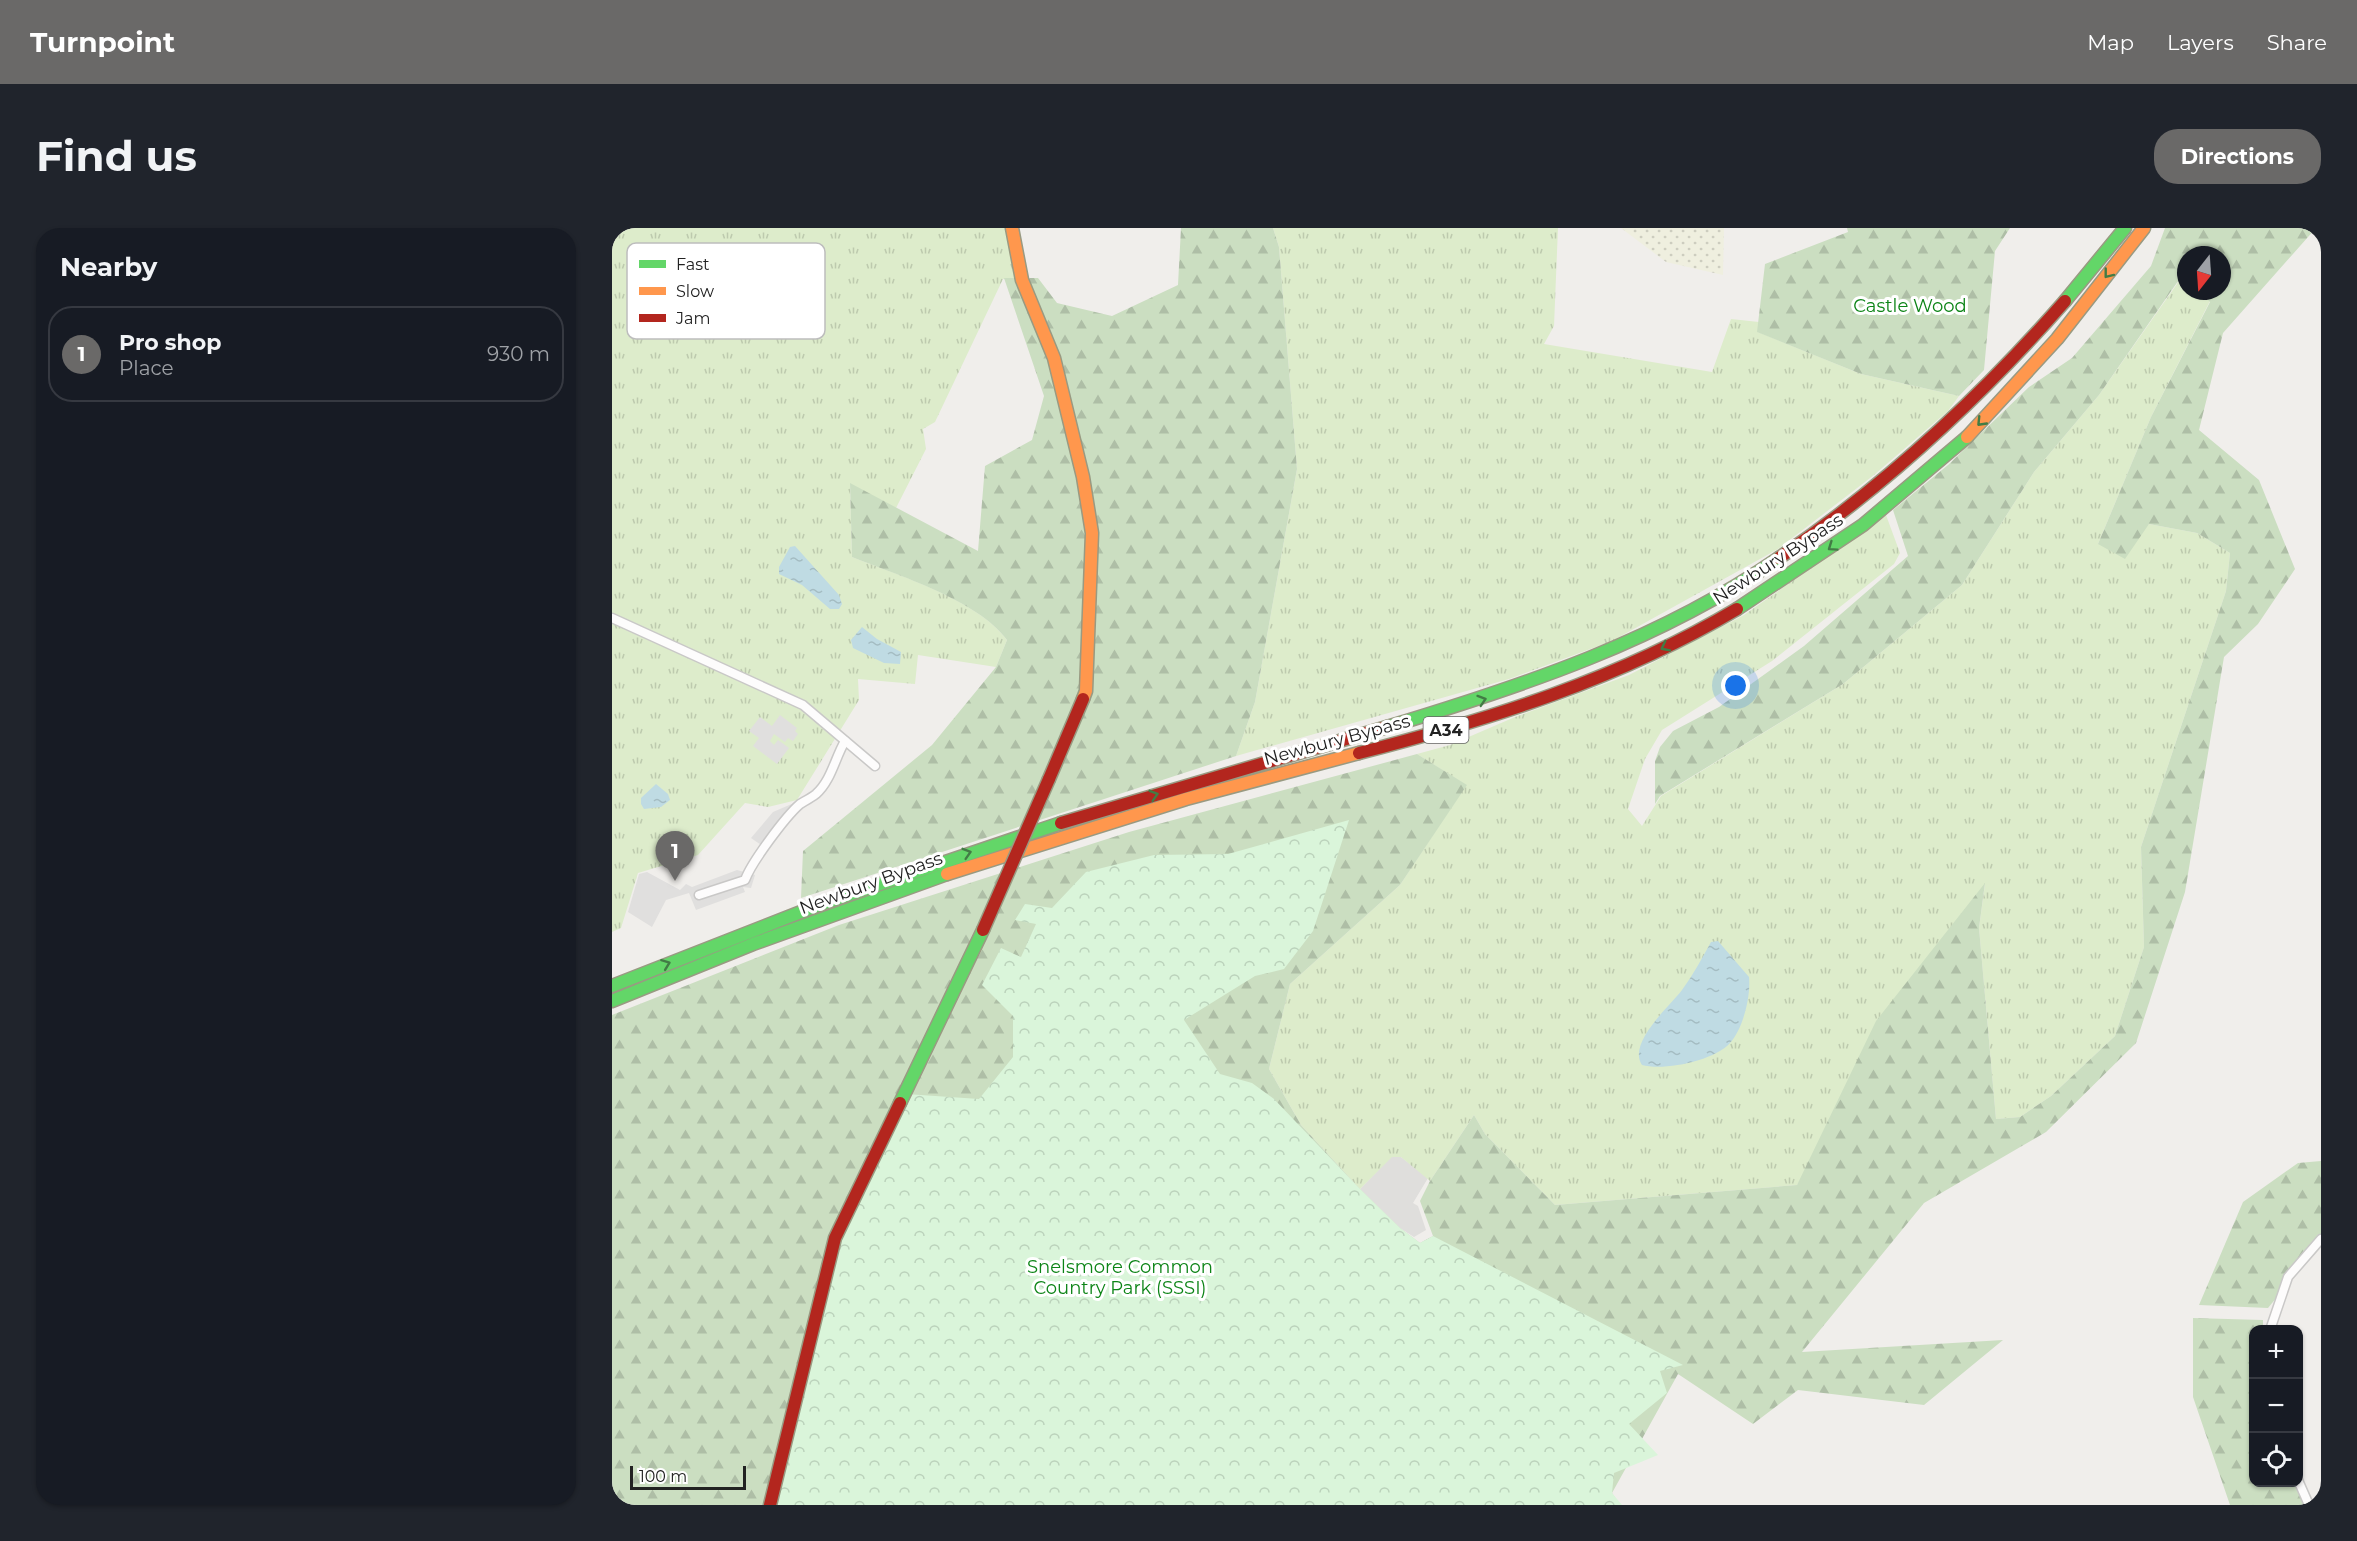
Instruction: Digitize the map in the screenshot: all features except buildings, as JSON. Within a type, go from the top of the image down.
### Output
[{"type":"main road","points":[[770,1505],[835,1238],[983,930],[1086,691],[1092,533],[1081,468],[1054,358],[1022,280],[1012,228]]},
{"type":"main road","name":"Newbury Bypass","points":[[612,986],[792,915],[954,857],[1180,787],[1461,707],[1551,675],[1648,634],[1741,582],[1824,527],[1868,494],[1935,436],[2003,370],[2125,228]]},
{"type":"main road","name":"Newbury Bypass","points":[[612,1001],[826,917],[982,862],[1222,789],[1488,718],[1556,695],[1643,658],[1724,616],[1777,584],[1863,524],[1931,469],[1963,441],[2029,371],[2144,228]]},
{"type":"street","points":[[612,618],[803,705],[875,766]]},
{"type":"street","points":[[699,895],[745,880],[749,868],[792,813],[816,794],[828,778],[835,758],[845,741]]},
{"type":"street","points":[[2271,1325],[2288,1277],[2321,1239]]},
{"type":"street","points":[[2301,1487],[2309,1505]]},
{"type":"shaded area","points":[[780,715],[797,728],[795,731],[798,734],[793,741],[788,738],[785,742],[774,734],[770,741],[774,745],[778,740],[789,748],[777,764],[753,746],[759,738],[749,731],[760,717],[772,726]]},
{"type":"shaded area","points":[[794,803],[798,809],[767,849],[751,838],[773,812]]},
{"type":"shaded area","points":[[737,870],[755,875],[751,888],[743,887],[745,892],[696,910],[689,893],[666,900],[652,927],[628,912],[639,874],[647,872],[680,890],[686,884],[692,887]]},
{"type":"shaded area","points":[[1391,1157],[1401,1157],[1428,1178],[1413,1203],[1418,1206],[1426,1230],[1414,1237],[1400,1228],[1360,1189]]},
{"type":"green space","points":[[612,228],[1012,228],[1022,280],[1003,279],[935,422],[923,429],[926,449],[896,508],[850,484],[852,557],[936,590],[977,613],[1007,640],[996,667],[918,655],[915,684],[858,679],[859,700],[797,800],[768,807],[745,803],[698,855],[638,873],[621,928],[612,932]]},
{"type":"green space","points":[[1181,228],[1273,228],[1279,247],[1297,469],[1255,702],[1236,756],[801,898],[803,851],[932,745],[996,667],[1007,640],[994,626],[957,601],[936,590],[852,557],[850,483],[978,551],[985,466],[1032,440],[1044,396],[1004,278],[1038,278],[1057,303],[1112,316],[1178,285]]},
{"type":"green space","points":[[1273,228],[1558,228],[1554,326],[1544,344],[1712,372],[1731,319],[1759,322],[1758,332],[1861,374],[1959,396],[1948,411],[1874,475],[1778,549],[1612,641],[1509,679],[1236,756],[1255,702],[1297,469],[1279,247]]},
{"type":"green space","points":[[1621,228],[1724,228],[1723,275],[1666,262]]},
{"type":"green space","name":"Castle Wood","points":[[1847,228],[2010,228],[1995,251],[1984,370],[1959,396],[1861,374],[1757,332],[1765,264],[1848,232]]},
{"type":"green space","points":[[2165,228],[2316,228],[2223,333],[2199,430],[2259,480],[2295,569],[2258,624],[2224,657],[2185,892],[2136,1043],[2046,1132],[1924,1203],[1802,1352],[2003,1340],[1924,1405],[1798,1390],[1753,1424],[1678,1374],[1612,1493],[1620,1505],[612,1505],[612,1015],[839,925],[1129,832],[1417,754],[1467,785],[1400,885],[1290,984],[1269,1069],[1301,1125],[1360,1189],[1400,1228],[1420,1243],[1433,1236],[1420,1201],[1430,1181],[1474,1115],[1485,1134],[1555,1205],[1797,1185],[1876,1021],[1985,883],[1979,928],[1996,1119],[2020,1117],[2051,1096],[2115,1036],[2144,947],[2141,847],[2226,591],[2230,553],[2197,533],[2149,524],[2125,559],[2098,544],[2151,417],[2210,302],[2208,300],[2231,300],[2231,246],[2177,246],[2177,283],[2099,395],[2034,472],[1962,585],[1843,684],[1660,796],[1655,804],[1655,761],[1660,747],[1673,731],[1719,707],[1804,646],[1908,556],[1893,510],[1948,465],[2029,387],[2072,358],[2151,266]]},
{"type":"green space","points":[[2177,284],[2177,300],[2210,301],[2151,417],[2098,544],[2149,524],[2197,533],[2230,553],[2226,591],[2141,847],[2144,947],[2115,1036],[2051,1096],[2020,1117],[1996,1119],[1979,928],[1985,884],[1797,1185],[1555,1205],[1485,1134],[1474,1115],[1430,1181],[1401,1157],[1392,1157],[1360,1189],[1301,1125],[1269,1069],[1290,984],[1400,885],[1466,785],[1417,754],[1450,745],[1515,717],[1629,675],[1744,615],[1886,515],[1900,553],[1894,564],[1772,661],[1662,730],[1645,759],[1628,809],[1642,826],[1661,796],[1843,684],[1962,585],[2034,472],[2099,395]]},
{"type":"green space","name":"Snelsmore Common Country Park (SSSI)","points":[[1349,820],[1313,931],[1284,969],[1255,976],[1184,1020],[1220,1074],[1252,1083],[1274,1099],[1360,1189],[1400,1228],[1420,1243],[1433,1236],[1683,1365],[1660,1371],[1667,1393],[1629,1424],[1658,1455],[1614,1473],[1612,1493],[1622,1505],[770,1505],[828,1260],[906,1094],[979,1099],[1013,1057],[1013,1016],[982,985],[1001,948],[1021,957],[1036,924],[1015,920],[1025,904],[1052,908],[1086,872],[1154,855],[1228,854]]},
{"type":"green space","points":[[2321,1161],[2321,1236],[2286,1276],[2277,1297],[2268,1308],[2199,1305],[2243,1202],[2298,1163]]},
{"type":"green space","points":[[2193,1318],[2263,1320],[2263,1325],[2249,1325],[2249,1487],[2303,1487],[2310,1505],[2230,1505],[2193,1397]]},
{"type":"water","points":[[795,546],[839,595],[842,604],[839,609],[830,609],[802,585],[779,574],[779,567],[790,547]]},
{"type":"water","points":[[862,627],[877,639],[901,652],[900,664],[884,663],[853,648],[851,640]]},
{"type":"water","points":[[656,784],[668,794],[670,800],[661,807],[644,809],[641,798]]},
{"type":"water","points":[[1718,941],[1749,977],[1749,993],[1745,1012],[1735,1037],[1713,1055],[1688,1063],[1663,1067],[1642,1065],[1639,1056],[1640,1046],[1645,1036],[1682,990],[1711,942]]},
{"type":"traffic: fast","points":[[2065,301],[2125,228]]},
{"type":"traffic: fast","points":[[1737,609],[1863,525],[1967,437]]},
{"type":"traffic: fast","points":[[1387,727],[1540,677],[1639,637],[1734,587],[1779,558]]},
{"type":"traffic: fast","points":[[612,986],[824,903],[1061,823]]},
{"type":"traffic: fast","points":[[612,1001],[753,944],[947,874]]},
{"type":"traffic: fast","points":[[900,1103],[983,930]]},
{"type":"traffic: slow","points":[[1012,228],[1022,280],[1054,358],[1083,477],[1092,533],[1086,691],[1083,699]]},
{"type":"traffic: slow","points":[[1967,437],[2057,339],[2144,228]]},
{"type":"traffic: slow","points":[[947,874],[1186,799],[1359,753]]},
{"type":"traffic: jam","points":[[1779,558],[1857,501],[1930,439],[1999,372],[2065,301]]},
{"type":"traffic: jam","points":[[1359,753],[1457,726],[1553,694],[1647,656],[1737,609]]},
{"type":"traffic: jam","points":[[1049,779],[1083,699]]},
{"type":"traffic: jam","points":[[1061,823],[1387,727]]},
{"type":"traffic: jam","points":[[983,930],[1049,779]]},
{"type":"traffic: jam","points":[[770,1505],[835,1238],[900,1103]]},
{"type":"place","name":"Pro shop","points":[[675,881]]}]
